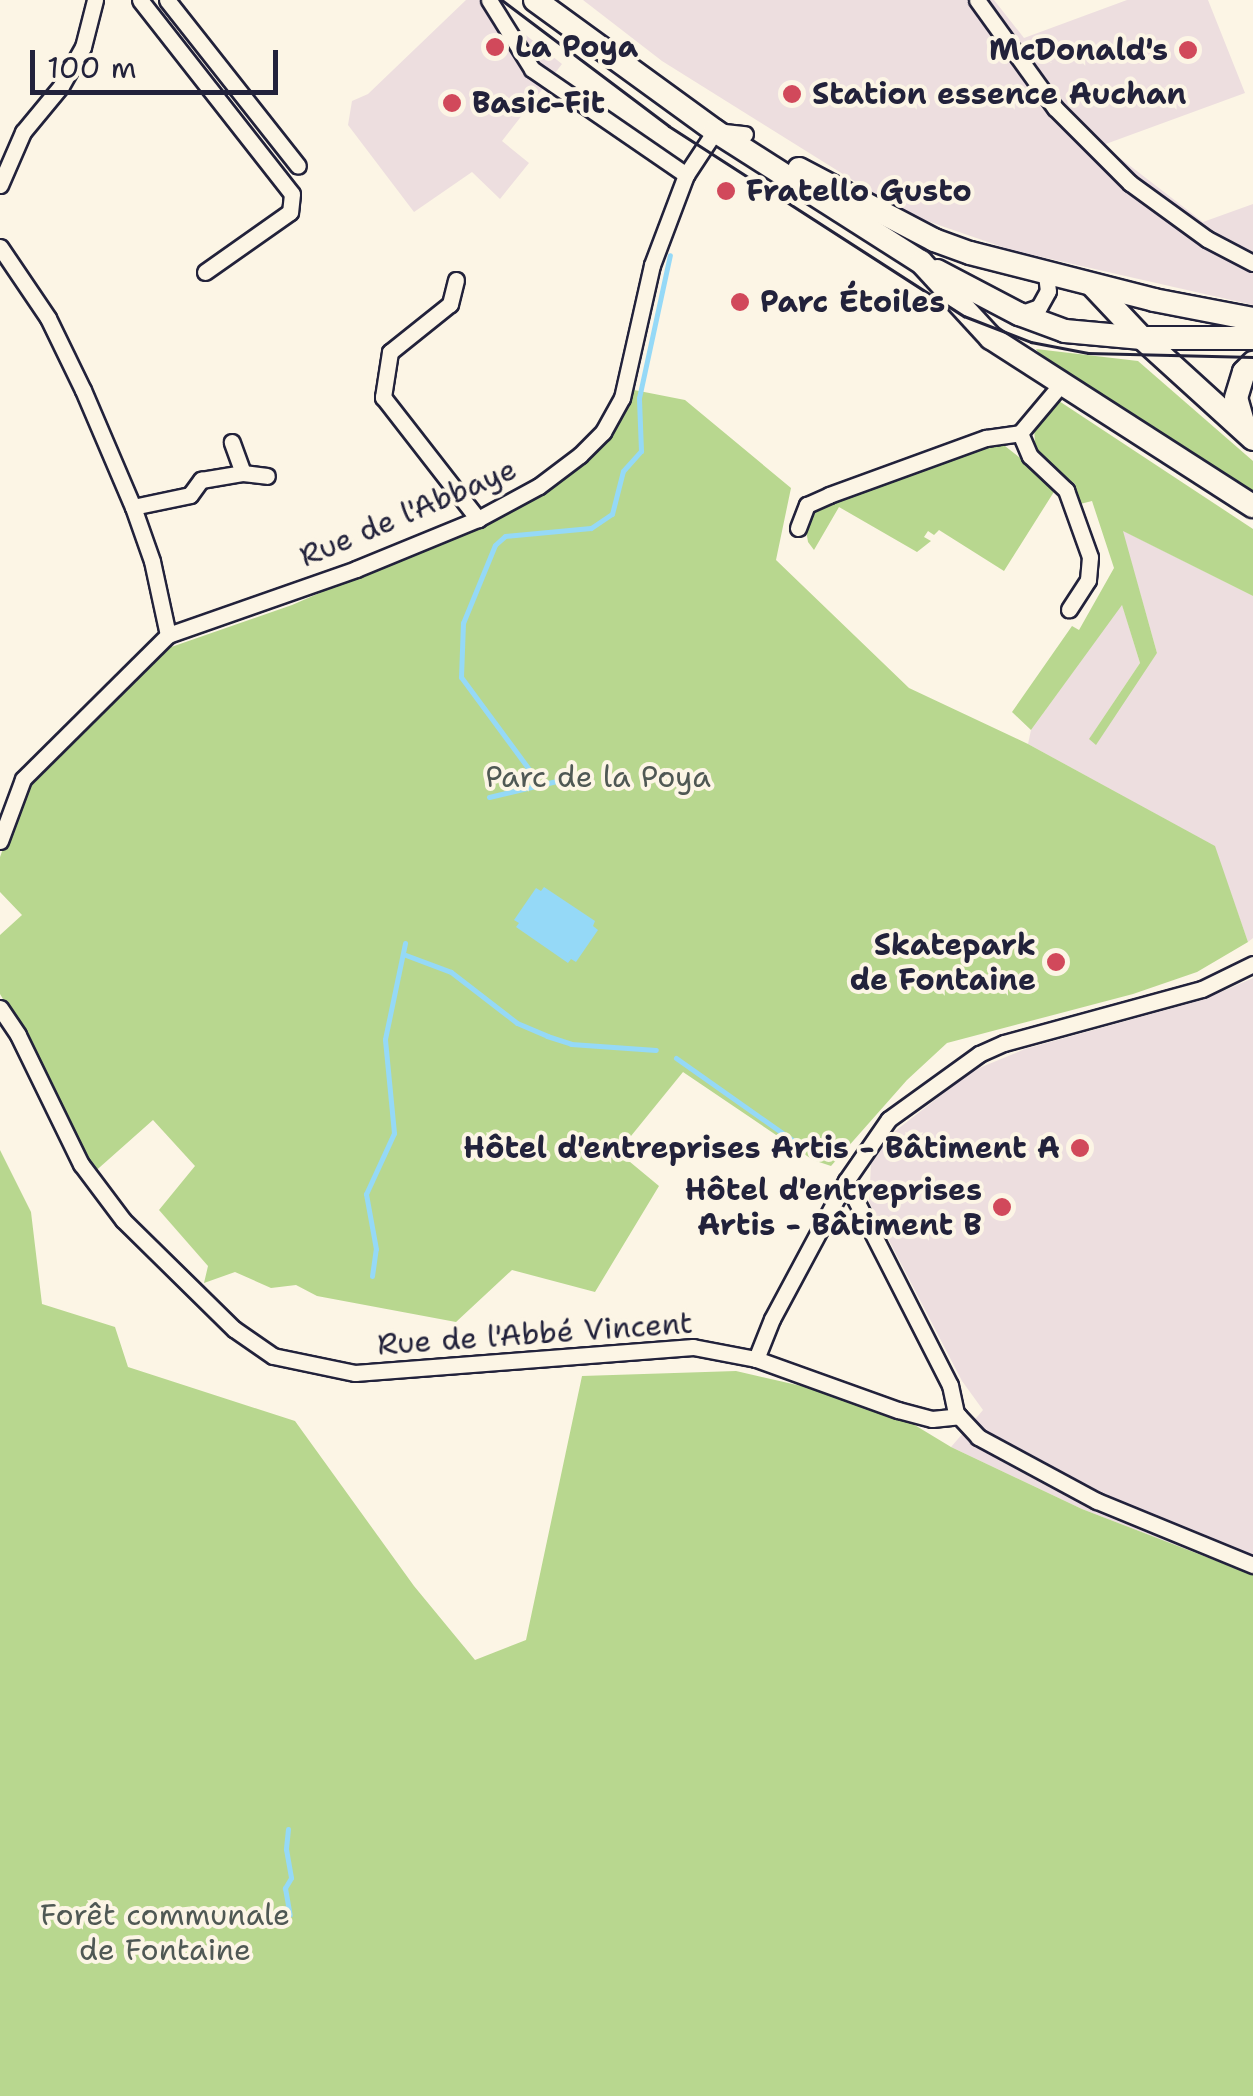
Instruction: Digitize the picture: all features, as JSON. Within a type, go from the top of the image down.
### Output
[{"type":"main road","points":[[534,0],[715,131],[921,262],[1019,314],[1065,331],[1142,338],[1253,338]]},
{"type":"main road","points":[[560,0],[810,176],[934,240],[1046,274],[1253,318]]},
{"type":"main road","points":[[921,262],[992,338],[1253,506]]},
{"type":"main road","points":[[980,295],[997,274],[1014,264]]},
{"type":"main road","points":[[1091,284],[1142,338],[1249,436]]},
{"type":"main road","points":[[980,295],[1033,364]]},
{"type":"main road","points":[[1249,436],[1236,398],[1244,372],[1253,363]]},
{"type":"street","points":[[140,0],[292,194],[290,212],[205,272]]},
{"type":"street","points":[[168,0],[298,166]]},
{"type":"street","points":[[488,0],[532,69],[686,176]]},
{"type":"street","points":[[978,0],[1055,108],[1130,183],[1207,239],[1253,263]]},
{"type":"street","points":[[0,185],[5,158],[61,86],[76,60],[90,2]]},
{"type":"street","points":[[715,131],[746,134]]},
{"type":"street","name":"Rue de l'Abbaye","points":[[0,841],[23,778],[168,636],[356,570],[478,519],[539,486],[580,455],[613,416],[629,374],[652,265],[686,176],[715,131]]},
{"type":"street","points":[[0,247],[66,350],[133,507],[152,561],[168,636]]},
{"type":"street","points":[[0,282],[15,271]]},
{"type":"street","points":[[1019,314],[1039,307],[1048,291],[1046,274]]},
{"type":"street","points":[[456,280],[450,304],[390,352],[383,398],[478,519]]},
{"type":"street","points":[[798,528],[807,506],[829,494],[986,438],[1020,434],[1062,383]]},
{"type":"street","points":[[1020,434],[1030,456],[1066,490],[1090,558],[1088,580],[1069,609]]},
{"type":"street","points":[[232,442],[244,473]]},
{"type":"street","points":[[133,507],[190,495],[201,480],[244,473],[267,476]]},
{"type":"street","points":[[756,1359],[772,1319],[846,1181],[889,1119],[979,1054],[1032,1033],[1202,989],[1253,964]]},
{"type":"street","name":"Rue de l'Abbé Vincent","points":[[0,1008],[18,1036],[81,1164],[123,1220],[234,1329],[273,1356],[355,1373],[693,1347],[756,1359],[932,1419],[959,1416]]},
{"type":"street","points":[[846,1181],[950,1384],[959,1416],[978,1437],[1097,1501],[1253,1566]]},
{"type":"shaded area","points":[[466,0],[482,0],[562,64],[502,141],[529,163],[500,199],[472,172],[414,212],[348,125],[352,101],[368,94]]},
{"type":"shaded area","points":[[583,0],[994,0],[1024,38],[1127,0],[1208,0],[1245,93],[1103,145],[1203,222],[1253,204],[1253,305],[1011,250],[907,214],[662,61]]},
{"type":"shaded area","points":[[1122,530],[1253,596],[1253,938],[1248,942],[1214,846],[1028,744],[1031,730],[1122,604],[1140,663],[1090,738],[1157,653]]},
{"type":"shaded area","points":[[1253,978],[1253,1575],[1082,1509],[951,1447],[983,1410],[962,1381],[869,1202],[871,1164],[885,1139],[972,1071],[1025,1049],[1205,999]]},
{"type":"green space","points":[[1036,349],[1138,361],[1253,461],[1253,494],[1041,357]]},
{"type":"green space","name":"Parc de la Poya","points":[[629,389],[685,400],[791,488],[776,560],[909,688],[1028,744],[1215,846],[1248,942],[1197,972],[1133,994],[947,1043],[907,1080],[831,1166],[813,1160],[683,1072],[618,1152],[659,1186],[595,1292],[512,1270],[456,1322],[317,1296],[296,1285],[271,1288],[235,1272],[204,1283],[208,1266],[159,1210],[195,1166],[153,1120],[91,1175],[53,1084],[0,994],[0,935],[22,915],[0,892],[0,857],[23,792],[154,653],[292,605],[540,497],[598,446]]},
{"type":"green space","points":[[1059,401],[1253,529],[1253,596],[1123,531],[1157,653],[1096,745],[1089,739],[1140,663],[1122,605],[1031,730],[1012,712],[1072,626],[1079,630],[1114,568],[1092,501],[1080,504],[1075,484],[1042,458],[1035,444],[1034,427]]},
{"type":"green space","points":[[995,444],[1005,446],[1057,487],[1004,571],[939,530],[934,535],[928,531],[924,537],[931,541],[917,552],[839,507],[814,550],[808,542],[805,524],[820,503]]},
{"type":"green space","name":"Forêt communale de Fontaine","points":[[0,1150],[31,1212],[42,1304],[115,1327],[128,1367],[295,1421],[414,1586],[475,1660],[526,1640],[582,1376],[736,1371],[880,1404],[951,1447],[1082,1509],[1253,1575],[1253,2096],[0,2096]]},
{"type":"water","points":[[544,887],[595,921],[593,926],[598,930],[576,962],[571,959],[568,963],[516,927],[519,923],[514,920],[536,888],[541,891]]},
{"type":"waterway","points":[[536,786],[534,776],[461,677],[463,623],[495,545],[505,536],[591,528],[612,514],[623,471],[641,451],[639,398],[670,255]]},
{"type":"waterway","points":[[489,797],[586,774]]},
{"type":"waterway","points":[[372,1276],[376,1249],[366,1194],[394,1133],[385,1039],[405,943]]},
{"type":"waterway","points":[[403,954],[451,972],[517,1023],[547,1036],[571,1044],[656,1050]]},
{"type":"waterway","points":[[676,1058],[795,1142]]},
{"type":"waterway","points":[[288,1829],[286,1849],[291,1878],[285,1888],[290,1915]]},
{"type":"tram line","points":[[502,0],[669,126],[964,316],[1031,342],[1088,353],[1253,357]]},
{"type":"place","name":"La Poya","points":[[495,47]]},
{"type":"place","name":"McDonald's","points":[[1188,50]]},
{"type":"place","name":"Station essence Auchan","points":[[792,94]]},
{"type":"place","name":"Basic-Fit","points":[[452,103]]},
{"type":"place","name":"Fratello Gusto","points":[[726,191]]},
{"type":"place","name":"Parc Étoiles","points":[[740,302]]},
{"type":"place","name":"Skatepark de Fontaine","points":[[1056,962]]},
{"type":"place","name":"Hôtel d'entreprises Artis - Bâtiment A","points":[[1080,1148]]},
{"type":"place","name":"Hôtel d'entreprises Artis - Bâtiment B","points":[[1002,1207]]}]
